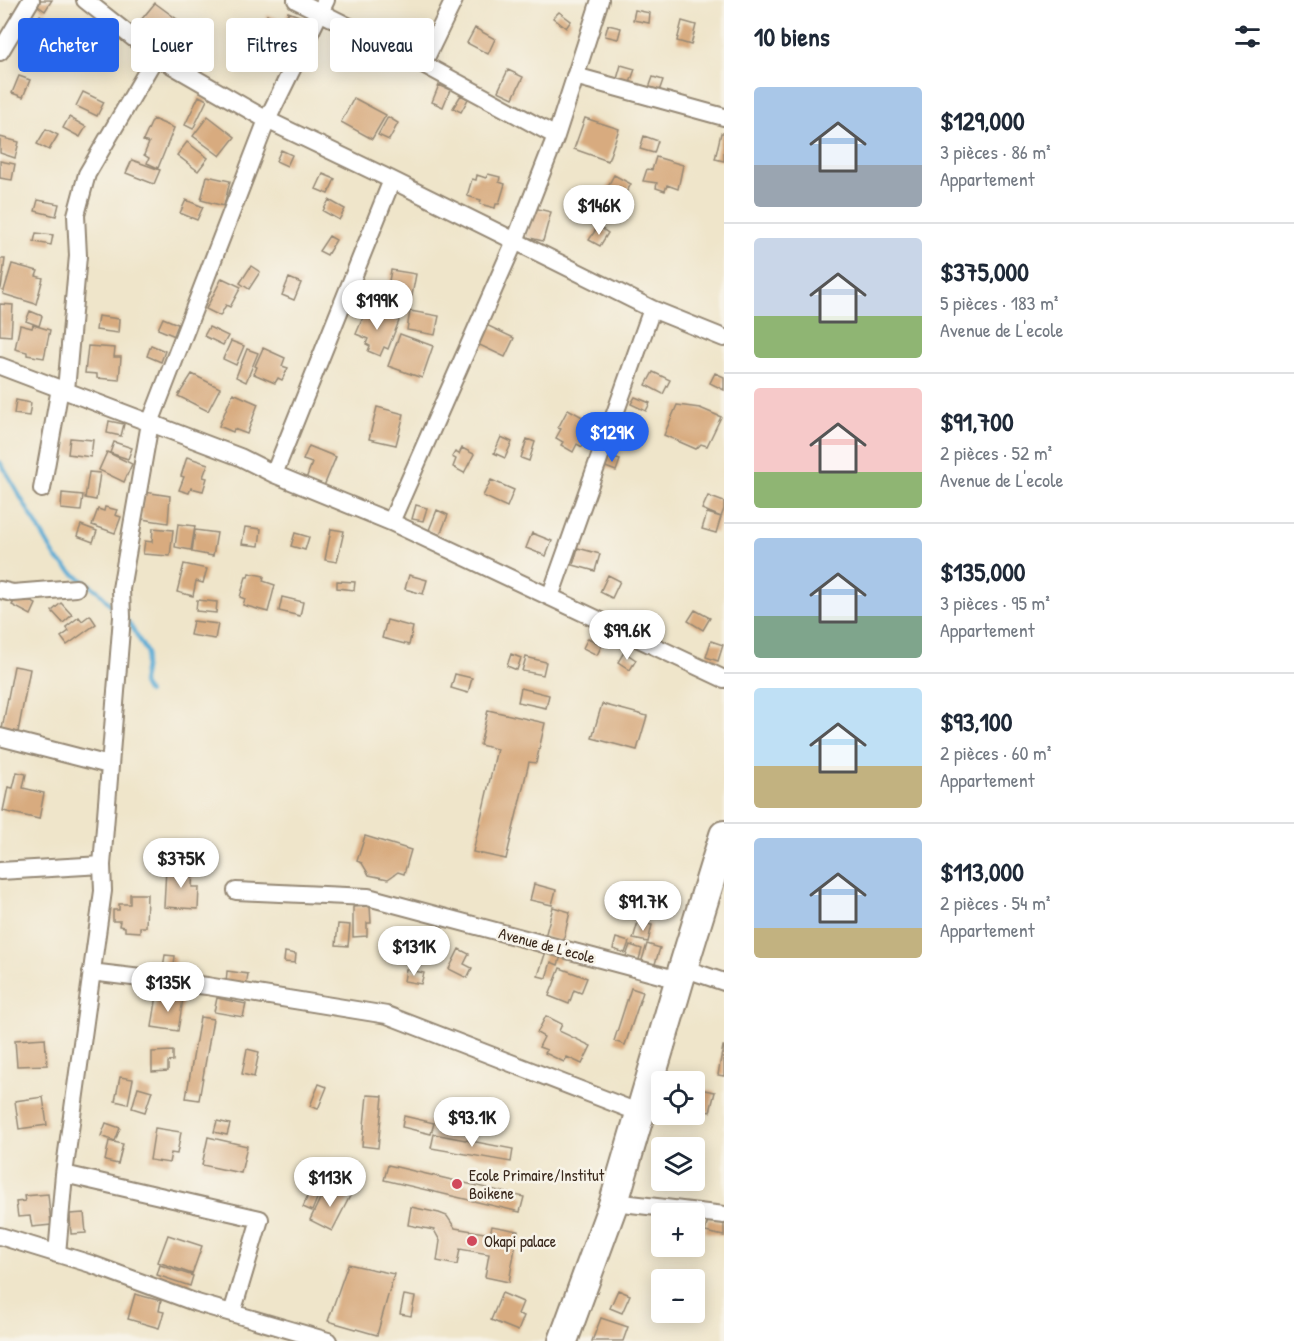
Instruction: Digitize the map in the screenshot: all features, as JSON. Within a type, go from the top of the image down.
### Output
[{"type":"highway","points":[[563,1341],[614,1203],[724,835]]},
{"type":"street","points":[[0,52],[32,0]]},
{"type":"street","points":[[85,0],[131,36]]},
{"type":"street","points":[[296,0],[323,6],[344,18]]},
{"type":"street","points":[[434,41],[454,0]]},
{"type":"street","points":[[391,522],[515,241],[556,136],[600,0]]},
{"type":"street","points":[[57,1254],[64,1174],[103,891],[102,866],[109,765],[122,617],[121,589],[150,423],[267,120],[323,6]]},
{"type":"street","points":[[434,70],[556,136]]},
{"type":"street","points":[[42,489],[63,389],[78,256],[76,215],[87,174],[147,72]]},
{"type":"street","points":[[184,72],[267,120],[652,309],[724,338]]},
{"type":"street","points":[[575,76],[724,117]]},
{"type":"street","points":[[274,474],[392,180]]},
{"type":"street","points":[[550,597],[652,309]]},
{"type":"street","points":[[0,366],[240,457],[274,474],[391,522],[724,679]]},
{"type":"street","points":[[0,590],[13,593],[76,588]]},
{"type":"street","points":[[0,737],[109,765]]},
{"type":"street","points":[[0,871],[102,866]]},
{"type":"street","name":"Avenue de L'ecole","points":[[236,891],[368,897],[681,974],[724,982]]},
{"type":"street","points":[[91,972],[207,986],[387,1015],[640,1113]]},
{"type":"street","points":[[64,1174],[260,1219],[231,1313]]},
{"type":"street","points":[[614,1203],[724,1215]]},
{"type":"street","points":[[0,1236],[231,1313],[328,1341]]},
{"type":"building","points":[[32,0],[52,0],[45,11]]},
{"type":"building","points":[[155,3],[175,18],[143,18]]},
{"type":"building","points":[[635,10],[650,13],[649,23],[633,20]]},
{"type":"building","points":[[288,12],[304,18],[286,18]]},
{"type":"building","points":[[559,12],[571,21],[566,28],[553,18]]},
{"type":"building","points":[[682,21],[696,25],[691,45],[677,41]]},
{"type":"building","points":[[608,25],[621,28],[618,39],[605,36]]},
{"type":"building","points":[[475,28],[495,39],[488,54],[467,43]]},
{"type":"building","points":[[621,65],[635,69],[630,83],[617,79]]},
{"type":"building","points":[[508,70],[523,77],[513,98],[498,91]]},
{"type":"building","points":[[19,76],[30,80],[23,97],[12,93]]},
{"type":"building","points":[[653,77],[663,80],[658,94],[648,91]]},
{"type":"building","points":[[439,85],[450,90],[443,107],[432,102]]},
{"type":"building","points":[[83,92],[104,102],[97,116],[76,106]]},
{"type":"building","points":[[461,95],[468,99],[461,112],[453,108]]},
{"type":"building","points":[[199,96],[207,100],[193,129],[185,125]]},
{"type":"building","points":[[354,98],[386,115],[372,139],[341,122]]},
{"type":"building","points":[[208,116],[235,137],[220,156],[193,136]]},
{"type":"building","points":[[69,117],[86,127],[80,137],[63,128]]},
{"type":"building","points":[[388,117],[398,123],[389,140],[378,135]]},
{"type":"building","points":[[585,118],[619,129],[608,161],[574,149]]},
{"type":"building","points":[[153,119],[174,128],[158,168],[147,163],[149,158],[144,155],[149,143],[143,141]]},
{"type":"building","points":[[46,129],[58,135],[49,150],[37,144]]},
{"type":"building","points":[[721,133],[724,133],[724,161],[715,159]]},
{"type":"building","points":[[644,136],[658,141],[654,153],[640,149]]},
{"type":"building","points":[[0,137],[19,142],[15,158],[0,153]]},
{"type":"building","points":[[187,142],[208,158],[198,171],[177,155]]},
{"type":"building","points":[[281,150],[292,155],[287,166],[276,161]]},
{"type":"building","points":[[656,157],[683,165],[678,189],[667,185],[665,191],[656,188],[657,183],[643,181],[647,169],[652,170]]},
{"type":"building","points":[[132,160],[160,170],[154,184],[126,173]]},
{"type":"building","points":[[0,161],[15,164],[12,180],[0,178]]},
{"type":"building","points":[[323,174],[335,179],[328,194],[316,189]]},
{"type":"building","points":[[488,174],[500,177],[499,182],[505,184],[499,204],[496,204],[495,208],[480,204],[481,200],[467,196],[472,179],[476,180],[477,175],[486,178]]},
{"type":"building","points":[[614,175],[631,184],[611,219],[592,209],[600,196],[602,197]]},
{"type":"building","points":[[207,176],[230,181],[224,206],[201,200]]},
{"type":"building","points":[[38,200],[59,204],[56,216],[35,211]]},
{"type":"building","points":[[186,200],[203,207],[197,220],[180,213]]},
{"type":"building","points":[[329,200],[345,209],[339,220],[323,211]]},
{"type":"building","points":[[534,208],[551,212],[543,241],[526,237]]},
{"type":"building","points":[[598,226],[608,233],[600,246],[589,240]]},
{"type":"building","points":[[36,233],[53,235],[51,245],[34,242]]},
{"type":"building","points":[[329,236],[336,240],[327,255],[319,251]]},
{"type":"building","points":[[0,259],[5,259],[1,289],[0,288]]},
{"type":"building","points":[[12,264],[38,271],[36,276],[43,278],[36,304],[3,294]]},
{"type":"building","points":[[251,266],[260,272],[249,289],[240,283]]},
{"type":"building","points":[[391,270],[416,274],[411,301],[393,297],[395,283],[389,281]]},
{"type":"building","points":[[222,278],[241,287],[230,307],[226,305],[220,316],[206,309]]},
{"type":"building","points":[[289,278],[301,283],[294,300],[282,295]]},
{"type":"building","points":[[0,304],[13,305],[11,336],[0,335]]},
{"type":"building","points":[[367,308],[399,321],[388,349],[384,347],[380,356],[368,351],[370,346],[366,344],[368,339],[356,334]]},
{"type":"building","points":[[30,311],[42,316],[39,326],[26,321]]},
{"type":"building","points":[[410,311],[439,316],[435,335],[407,330]]},
{"type":"building","points":[[98,316],[119,319],[118,333],[96,330]]},
{"type":"building","points":[[163,318],[180,325],[175,336],[158,329]]},
{"type":"building","points":[[480,322],[514,338],[505,357],[471,341]]},
{"type":"building","points":[[20,325],[32,328],[33,325],[50,330],[44,358],[27,355],[27,352],[15,349]]},
{"type":"building","points":[[209,327],[228,336],[223,345],[204,336]]},
{"type":"building","points":[[400,334],[433,346],[422,378],[388,366]]},
{"type":"building","points":[[231,341],[244,346],[236,365],[223,359]]},
{"type":"building","points":[[151,345],[165,351],[161,362],[147,356]]},
{"type":"building","points":[[88,346],[115,348],[114,357],[121,357],[119,380],[97,378],[97,374],[85,373]]},
{"type":"building","points":[[263,348],[285,358],[282,366],[288,368],[282,380],[278,378],[275,383],[254,374]]},
{"type":"building","points":[[247,349],[258,353],[246,382],[236,377]]},
{"type":"building","points":[[653,372],[670,380],[663,394],[646,385]]},
{"type":"building","points":[[715,373],[724,377],[724,390],[710,383]]},
{"type":"building","points":[[192,374],[220,388],[208,411],[178,396]]},
{"type":"building","points":[[233,393],[258,404],[247,434],[234,429],[233,432],[219,426]]},
{"type":"building","points":[[635,397],[650,403],[646,411],[631,404]]},
{"type":"building","points":[[16,400],[31,403],[29,416],[14,414]]},
{"type":"building","points":[[677,405],[700,408],[721,417],[707,446],[701,444],[696,449],[664,435]]},
{"type":"building","points":[[377,407],[404,414],[396,445],[369,439]]},
{"type":"building","points":[[568,409],[586,419],[583,424],[588,427],[586,432],[590,434],[582,447],[577,444],[573,452],[561,445],[563,442],[556,438],[561,429],[558,428]]},
{"type":"building","points":[[109,421],[124,424],[121,436],[107,433]]},
{"type":"building","points":[[501,437],[512,442],[505,458],[494,453]]},
{"type":"building","points":[[70,438],[93,440],[91,457],[68,454]]},
{"type":"building","points":[[527,439],[535,442],[529,461],[521,458]]},
{"type":"building","points":[[114,442],[132,448],[128,459],[110,453]]},
{"type":"building","points":[[309,446],[336,457],[324,486],[306,479],[312,463],[303,460]]},
{"type":"building","points":[[462,448],[474,454],[464,473],[453,467],[456,459],[452,457],[455,452],[459,454]]},
{"type":"building","points":[[107,452],[132,464],[124,482],[99,470]]},
{"type":"building","points":[[607,456],[620,460],[616,471],[603,466]]},
{"type":"building","points":[[187,457],[208,464],[203,477],[207,478],[203,491],[191,488],[189,493],[179,490]]},
{"type":"building","points":[[89,472],[100,473],[96,500],[85,498]]},
{"type":"building","points":[[491,480],[514,490],[507,507],[483,496]]},
{"type":"building","points":[[144,492],[170,496],[168,523],[142,519],[143,513],[140,513]]},
{"type":"building","points":[[62,493],[83,495],[81,511],[61,509]]},
{"type":"building","points":[[708,496],[724,502],[721,517],[702,509]]},
{"type":"building","points":[[416,505],[427,508],[423,521],[412,519]]},
{"type":"building","points":[[105,507],[117,510],[115,515],[121,517],[115,533],[92,525],[98,509],[104,511]]},
{"type":"building","points":[[437,510],[448,515],[440,535],[429,530]]},
{"type":"building","points":[[707,513],[721,517],[716,533],[702,529]]},
{"type":"building","points":[[178,524],[195,526],[191,550],[175,547]]},
{"type":"building","points":[[81,525],[97,531],[93,542],[77,536]]},
{"type":"building","points":[[245,527],[261,529],[259,546],[242,544]]},
{"type":"building","points":[[153,528],[173,530],[170,556],[143,554],[145,541],[152,542]]},
{"type":"building","points":[[331,529],[344,531],[337,562],[325,560]]},
{"type":"building","points":[[195,530],[217,533],[213,556],[192,552]]},
{"type":"building","points":[[295,533],[309,537],[305,550],[291,546]]},
{"type":"building","points":[[532,533],[552,541],[546,556],[526,548]]},
{"type":"building","points":[[578,548],[600,554],[595,571],[573,565]]},
{"type":"building","points":[[184,564],[207,569],[203,583],[196,581],[193,596],[177,592]]},
{"type":"building","points":[[249,573],[264,576],[263,581],[275,585],[268,612],[243,605],[245,599],[240,597]]},
{"type":"building","points":[[409,575],[427,580],[423,594],[405,589]]},
{"type":"building","points":[[608,575],[620,581],[612,598],[600,592]]},
{"type":"building","points":[[337,581],[355,582],[354,590],[337,588]]},
{"type":"building","points":[[18,595],[36,604],[31,615],[12,605]]},
{"type":"building","points":[[282,597],[303,602],[300,616],[279,611]]},
{"type":"building","points":[[197,600],[217,602],[216,613],[196,611]]},
{"type":"building","points":[[61,603],[72,615],[63,623],[52,611]]},
{"type":"building","points":[[695,610],[710,618],[703,630],[688,621]]},
{"type":"building","points":[[90,615],[96,624],[67,645],[61,637],[69,631],[66,627],[79,617],[82,621]]},
{"type":"building","points":[[387,620],[413,627],[409,645],[382,638]]},
{"type":"building","points":[[193,621],[218,624],[215,639],[190,635]]},
{"type":"building","points":[[588,638],[602,645],[597,655],[583,648]]},
{"type":"building","points":[[711,641],[723,645],[718,661],[706,657]]},
{"type":"building","points":[[624,652],[636,660],[630,670],[618,662]]},
{"type":"building","points":[[511,654],[521,658],[517,670],[507,666]]},
{"type":"building","points":[[526,657],[546,662],[543,675],[522,671]]},
{"type":"building","points":[[14,666],[30,669],[18,732],[2,729]]},
{"type":"building","points":[[455,674],[472,678],[468,693],[451,688]]},
{"type":"building","points":[[521,688],[549,695],[546,708],[518,702]]},
{"type":"building","points":[[602,704],[647,716],[637,750],[592,738]]},
{"type":"building","points":[[488,710],[545,723],[536,763],[529,762],[506,859],[473,852],[497,749],[480,745]]},
{"type":"building","points":[[17,772],[26,774],[23,788],[44,793],[39,819],[3,811],[8,787],[13,788]]},
{"type":"building","points":[[365,836],[411,850],[404,874],[398,872],[388,879],[369,875],[362,863],[357,861]]},
{"type":"building","points":[[166,868],[193,869],[192,887],[199,887],[198,909],[164,907]]},
{"type":"building","points":[[534,884],[556,890],[552,905],[530,900]]},
{"type":"building","points":[[130,894],[147,894],[146,927],[140,927],[140,932],[125,931],[125,927],[119,926],[120,921],[113,921],[113,910],[119,910],[119,904],[130,904]]},
{"type":"building","points":[[370,906],[371,923],[367,923],[367,936],[353,937],[353,907]]},
{"type":"building","points":[[553,907],[570,912],[563,942],[545,937]]},
{"type":"building","points":[[638,922],[652,925],[648,942],[633,939]]},
{"type":"building","points":[[338,924],[350,925],[348,946],[336,945]]},
{"type":"building","points":[[616,938],[629,942],[625,953],[613,949]]},
{"type":"building","points":[[647,944],[660,948],[654,967],[641,963]]},
{"type":"building","points":[[630,945],[642,949],[638,963],[625,959]]},
{"type":"building","points":[[459,949],[469,954],[464,964],[472,968],[467,978],[449,969]]},
{"type":"building","points":[[546,951],[561,956],[558,965],[551,962],[546,978],[538,976]]},
{"type":"building","points":[[285,952],[296,954],[295,963],[284,962]]},
{"type":"building","points":[[165,955],[175,956],[173,975],[162,974]]},
{"type":"building","points":[[560,968],[587,978],[581,993],[574,990],[569,1004],[549,996]]},
{"type":"building","points":[[406,969],[424,973],[421,984],[404,981]]},
{"type":"building","points":[[227,971],[248,974],[246,986],[226,984]]},
{"type":"building","points":[[631,988],[643,992],[625,1045],[614,1041]]},
{"type":"building","points":[[157,995],[183,999],[178,1031],[152,1027]]},
{"type":"building","points":[[217,998],[246,1004],[243,1017],[214,1012]]},
{"type":"building","points":[[546,1016],[562,1024],[559,1031],[591,1046],[582,1064],[567,1057],[564,1062],[545,1053],[547,1050],[539,1047],[544,1037],[537,1033]]},
{"type":"building","points":[[200,1017],[213,1019],[199,1100],[186,1098]]},
{"type":"building","points":[[45,1038],[47,1065],[17,1066],[15,1040]]},
{"type":"building","points":[[724,1046],[724,1076],[718,1075]]},
{"type":"building","points":[[247,1049],[259,1052],[254,1077],[242,1074]]},
{"type":"building","points":[[173,1051],[173,1061],[168,1062],[168,1071],[152,1072],[152,1052]]},
{"type":"building","points":[[120,1077],[133,1079],[128,1104],[115,1101]]},
{"type":"building","points":[[319,1084],[327,1087],[318,1109],[310,1106]]},
{"type":"building","points":[[138,1087],[152,1091],[145,1112],[132,1108]]},
{"type":"building","points":[[705,1090],[715,1092],[710,1112],[705,1111]]},
{"type":"building","points":[[367,1095],[383,1096],[378,1148],[362,1146]]},
{"type":"building","points":[[43,1097],[47,1125],[19,1129],[15,1101]]},
{"type":"building","points":[[404,1116],[434,1123],[431,1134],[402,1127]]},
{"type":"building","points":[[217,1121],[230,1124],[227,1135],[214,1132]]},
{"type":"building","points":[[106,1123],[120,1128],[115,1141],[101,1136]]},
{"type":"building","points":[[155,1128],[181,1132],[177,1154],[171,1153],[169,1163],[150,1160]]},
{"type":"building","points":[[434,1134],[513,1149],[511,1162],[431,1148]]},
{"type":"building","points":[[208,1137],[247,1146],[241,1173],[202,1165]]},
{"type":"building","points":[[109,1141],[123,1144],[118,1164],[105,1161]]},
{"type":"building","points":[[388,1165],[524,1197],[520,1212],[384,1180]]},
{"type":"building","points":[[327,1184],[350,1196],[332,1231],[310,1220]]},
{"type":"building","points":[[309,1193],[318,1196],[312,1211],[303,1207]]},
{"type":"building","points":[[48,1194],[51,1225],[32,1227],[30,1216],[18,1217],[16,1202],[25,1201],[24,1196]]},
{"type":"building","points":[[411,1207],[447,1216],[455,1228],[490,1234],[492,1226],[518,1231],[509,1282],[485,1277],[489,1254],[460,1249],[457,1265],[437,1261],[440,1241],[434,1230],[408,1225]]},
{"type":"building","points":[[84,1213],[86,1233],[71,1234],[70,1214]]},
{"type":"building","points":[[708,1219],[724,1223],[724,1236],[705,1232]]},
{"type":"building","points":[[168,1235],[202,1246],[192,1274],[158,1262]]},
{"type":"building","points":[[348,1264],[394,1274],[377,1335],[328,1321]]},
{"type":"building","points":[[160,1265],[193,1276],[190,1286],[157,1275]]},
{"type":"building","points":[[618,1290],[630,1295],[622,1313],[610,1308]]},
{"type":"building","points":[[502,1293],[523,1302],[518,1314],[524,1316],[518,1331],[491,1320]]},
{"type":"building","points":[[135,1294],[161,1301],[159,1311],[164,1312],[159,1328],[128,1319]]},
{"type":"building","points":[[404,1295],[415,1297],[411,1316],[400,1314]]},
{"type":"building","points":[[601,1318],[628,1327],[623,1341],[592,1341]]},
{"type":"waterway","points":[[0,462],[56,558],[97,590],[117,612]]},
{"type":"waterway","points":[[127,621],[147,653],[142,682],[148,693]]},
{"type":"place","name":"Ecole Primaire/Institut Boikene","points":[[457,1184]]},
{"type":"place","name":"Okapi palace","points":[[472,1241]]}]
